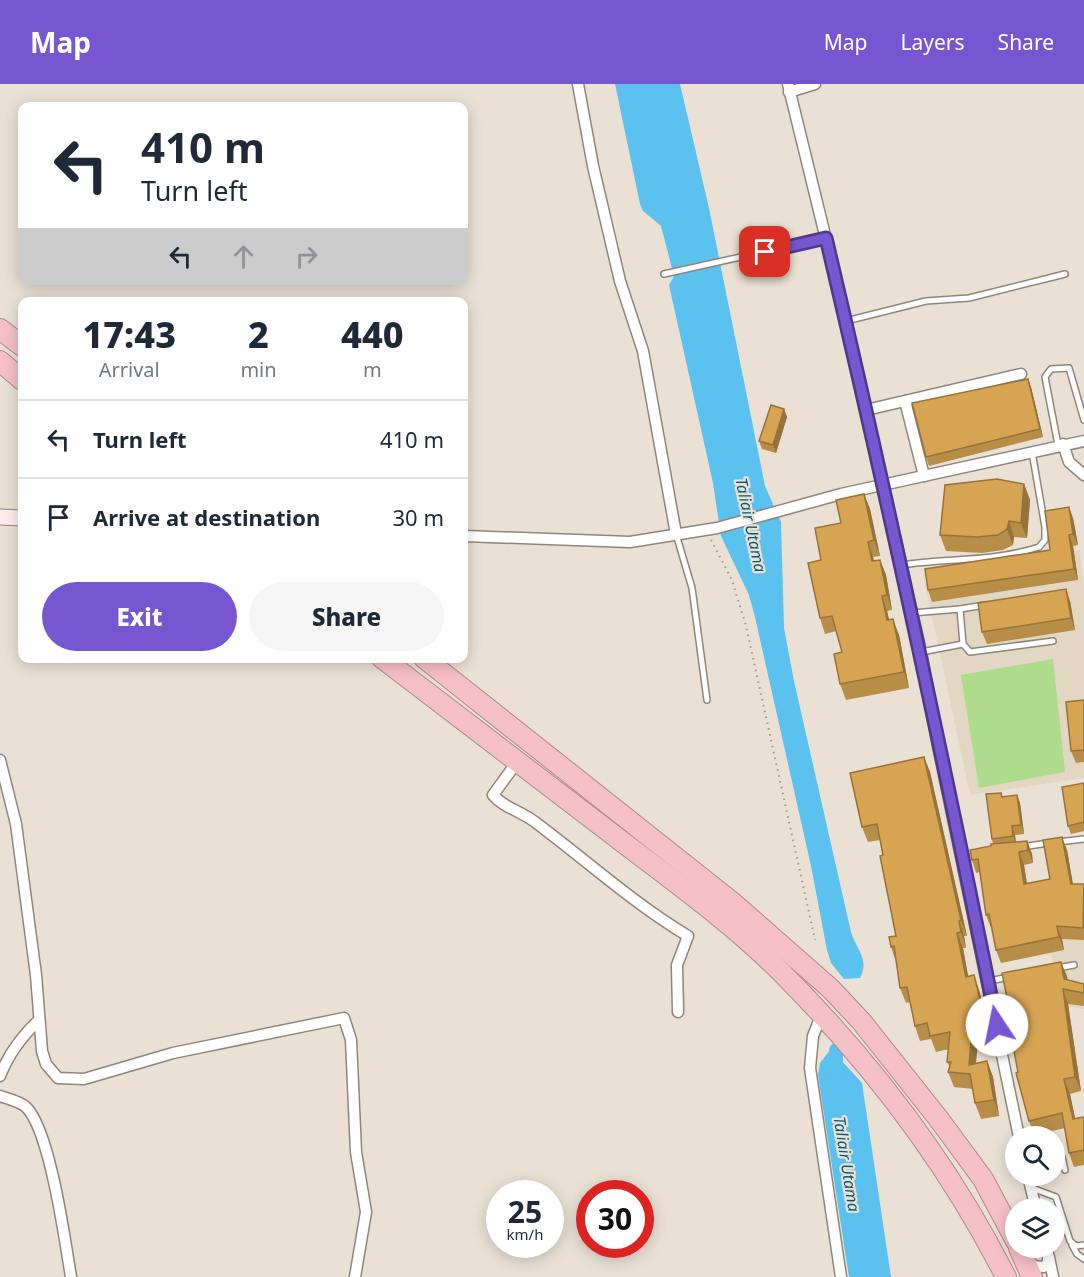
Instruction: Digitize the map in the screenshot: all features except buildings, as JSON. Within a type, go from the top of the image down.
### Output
[{"type":"highway","points":[[0,329],[18,343]]},
{"type":"highway","points":[[0,361],[18,377]]},
{"type":"highway","points":[[388,663],[514,766],[711,910],[781,971],[875,1075],[948,1173],[1006,1277]]},
{"type":"highway","points":[[430,663],[732,902],[831,990],[861,1021],[938,1118],[983,1179],[1005,1220]]},
{"type":"highway","points":[[1024,1258],[1032,1277]]},
{"type":"main road","points":[[0,517],[18,518]]},
{"type":"street","points":[[578,84],[593,166],[620,281],[643,351],[676,534]]},
{"type":"street","points":[[815,84],[789,88],[846,321],[967,856],[988,981],[1017,1126]]},
{"type":"street","points":[[866,410],[1021,374]]},
{"type":"street","points":[[905,400],[924,476]]},
{"type":"street","points":[[468,536],[630,542],[717,528],[790,510],[841,494],[1084,441]]},
{"type":"street","points":[[1060,445],[1069,462],[1084,475]]},
{"type":"street","points":[[0,760],[16,824],[46,1064],[58,1078],[84,1079],[219,1042],[344,1018],[351,1040],[356,1152],[366,1212],[356,1277]]},
{"type":"street","points":[[514,766],[493,795],[498,801],[533,820],[642,906],[688,936],[677,965],[678,1012]]},
{"type":"street","points":[[0,1076],[17,1046],[39,1020]]},
{"type":"street","points":[[825,1020],[813,1036],[810,1068],[841,1277]]},
{"type":"street","points":[[0,1096],[24,1106],[35,1124],[55,1185],[71,1277]]},
{"type":"street","points":[[1027,1258],[1033,1266],[1038,1268],[1048,1263],[1048,1258]]},
{"type":"street","points":[[1049,1258],[1053,1277]]},
{"type":"lane","points":[[666,273],[826,238]]},
{"type":"lane","points":[[846,321],[926,301],[969,298],[1065,274]]},
{"type":"lane","points":[[1060,445],[1045,377],[1051,369],[1069,368],[1084,420]]},
{"type":"lane","points":[[901,565],[937,559],[974,561],[1039,546],[1045,540],[1045,527],[1032,451]]},
{"type":"lane","points":[[676,534],[692,588],[707,700]]},
{"type":"lane","points":[[912,613],[992,604]]},
{"type":"lane","points":[[960,609],[963,644],[970,652],[1053,641]]},
{"type":"lane","points":[[921,652],[963,644]]},
{"type":"lane","points":[[1018,847],[1084,839]]},
{"type":"lane","points":[[1053,969],[1074,965]]},
{"type":"lane","points":[[988,981],[1020,975]]},
{"type":"lane","points":[[1038,1186],[1056,1197],[1070,1240],[1077,1254],[1084,1259]]},
{"type":"lane","points":[[1070,1240],[1076,1246],[1084,1245]]},
{"type":"path","points":[[699,531],[715,546],[740,605],[815,940]]},
{"type":"shaded area","points":[[1080,550],[1084,590],[1084,712],[1076,763],[1084,762],[1084,778],[970,795],[923,574]],"holes":[[[1075,559],[1078,580],[933,602]]]},
{"type":"shaded area","points":[[1039,896],[1084,940],[1084,997],[1062,1003],[1084,1006],[1084,1009],[1062,1006]]},
{"type":"green space","points":[[1053,659],[1065,772],[979,788],[961,675]]},
{"type":"water","points":[[615,84],[680,84],[709,208],[765,486],[781,522],[784,628],[851,932],[863,960],[863,971],[860,978],[844,979],[831,963],[827,950],[811,866],[755,617],[749,595],[721,536],[713,483],[669,285],[674,276],[661,226],[643,211],[640,204]]},
{"type":"water","points":[[831,1049],[862,1083],[891,1277],[849,1277],[818,1075],[820,1063]]},
{"type":"waterway","name":"Taliair Utama","points":[[836,1050],[836,1073]]},
{"type":"route","points":[[765,252],[826,238],[921,652],[938,746],[997,1025]]}]
